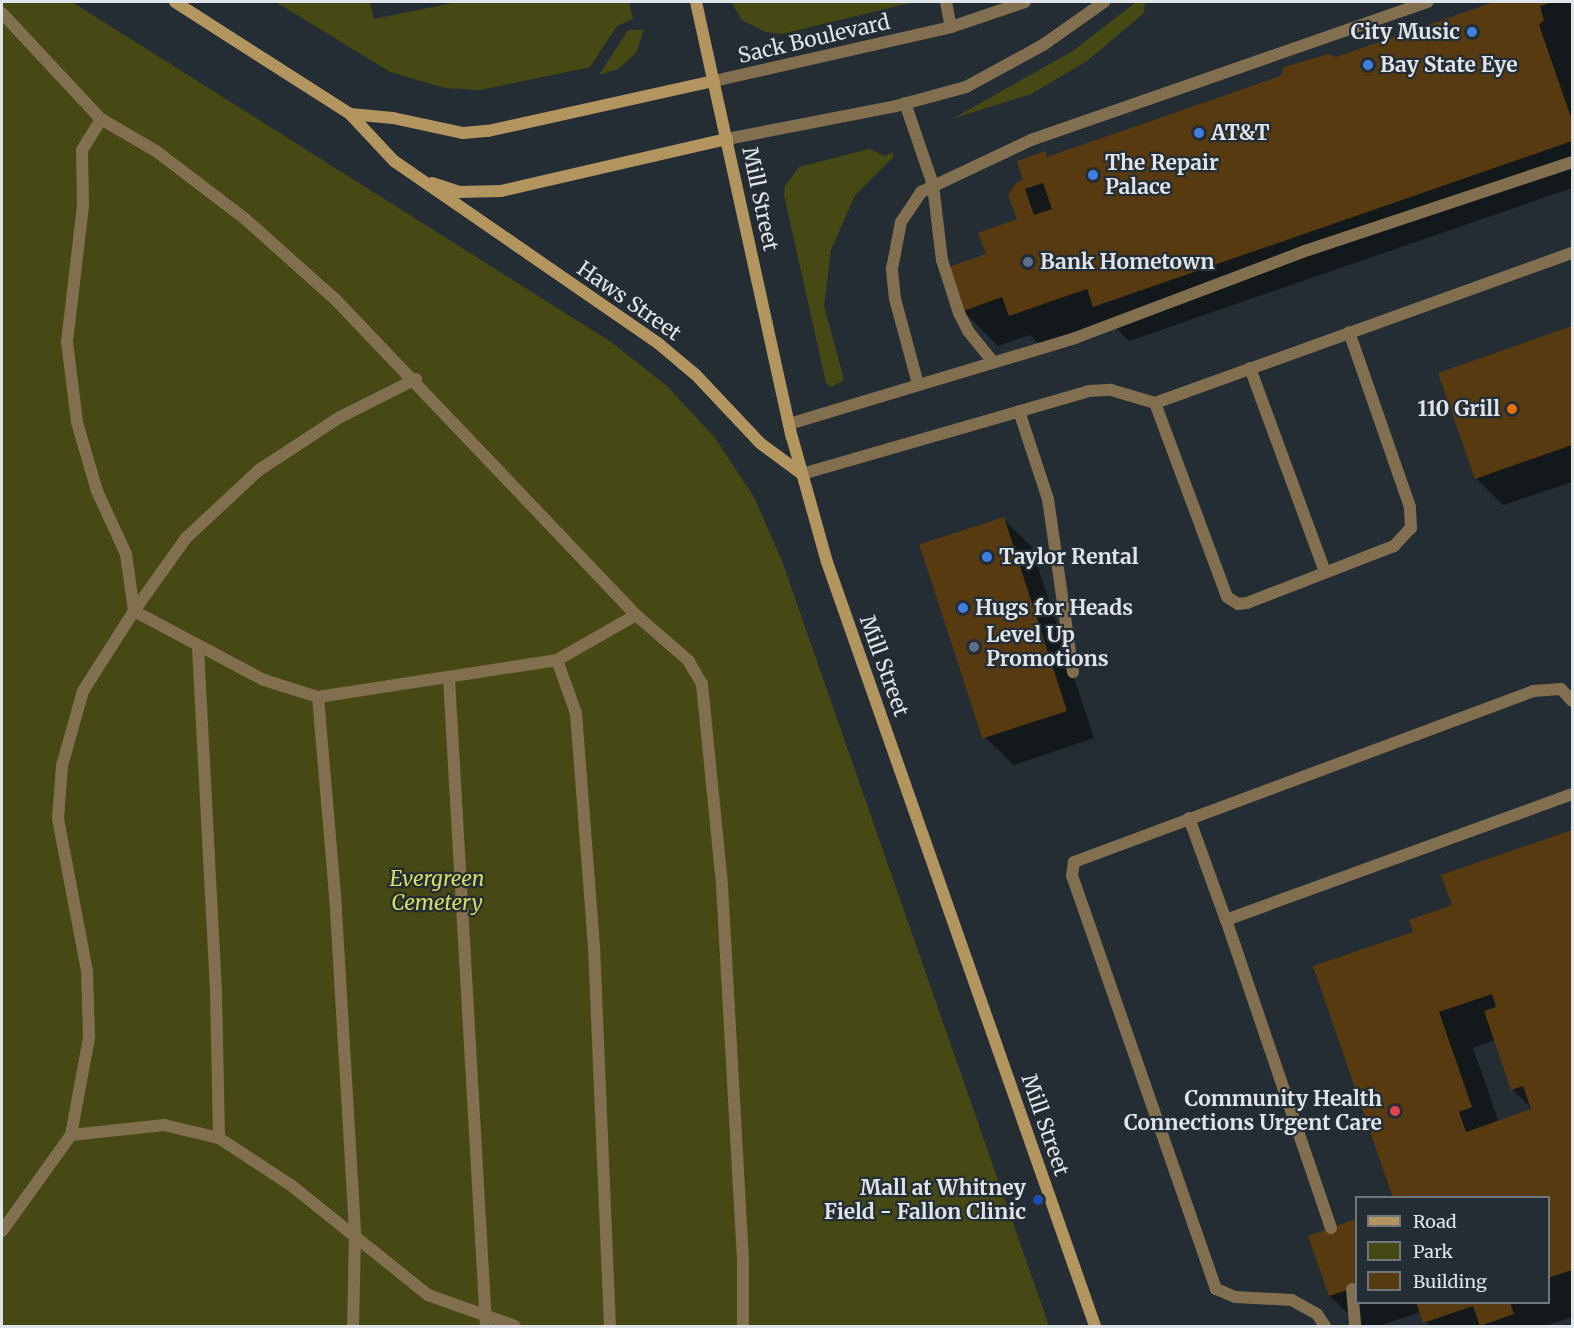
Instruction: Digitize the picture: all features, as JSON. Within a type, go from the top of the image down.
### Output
[{"type":"main road","name":"Haws Street","points":[[176,2],[350,114],[394,161],[659,344],[696,375],[760,443],[802,474]]},
{"type":"main road","name":"Mill Street","points":[[696,2],[789,424],[827,562],[1095,1326]]},
{"type":"main road","name":"Haws Street","points":[[350,114],[393,118],[439,129],[480,131],[714,81]]},
{"type":"main road","name":"Haws Street","points":[[417,178],[459,192],[501,191],[727,139]]},
{"type":"lane","points":[[945,2],[951,27]]},
{"type":"lane","name":"Sack Boulevard","points":[[714,81],[951,27],[1025,2]]},
{"type":"lane","points":[[727,139],[944,94],[988,76],[1043,45],[1104,2]]},
{"type":"lane","points":[[918,384],[895,299],[892,269],[904,215],[921,192],[1031,140],[1428,2]]},
{"type":"lane","points":[[2,13],[101,119],[156,150],[244,218],[335,299],[416,379],[636,615],[688,660],[702,684],[708,728],[725,944],[743,1261],[743,1326]]},
{"type":"lane","points":[[905,103],[933,185],[942,260],[959,313],[968,332],[993,362]]},
{"type":"lane","points":[[101,119],[81,150],[83,206],[67,342],[77,422],[97,491],[126,554],[134,611]]},
{"type":"lane","points":[[789,424],[1075,338],[1308,250],[1572,162]]},
{"type":"lane","points":[[802,474],[1089,391],[1112,390],[1155,403],[1572,253]]},
{"type":"lane","points":[[1155,403],[1227,597],[1238,604],[1247,603],[1394,546],[1405,538],[1413,518],[1349,332]]},
{"type":"lane","points":[[1250,368],[1325,572]]},
{"type":"lane","points":[[2,1231],[71,1135],[89,1038],[87,970],[58,819],[62,766],[83,691],[134,611],[186,538],[259,470],[340,417],[416,379]]},
{"type":"lane","points":[[1019,411],[1048,499],[1073,672]]},
{"type":"lane","points":[[134,611],[198,648],[264,680],[318,698],[557,660],[636,615]]},
{"type":"lane","points":[[198,648],[216,992],[219,1138]]},
{"type":"lane","points":[[557,660],[576,713],[594,946],[610,1326]]},
{"type":"lane","points":[[449,678],[486,1322]]},
{"type":"lane","points":[[1325,1326],[1317,1314],[1292,1300],[1235,1297],[1216,1289],[1072,876],[1074,862],[1086,855],[1533,691],[1561,688],[1572,700]]},
{"type":"lane","points":[[318,698],[335,894],[355,1234],[353,1326]]},
{"type":"lane","points":[[1226,920],[1572,794]]},
{"type":"lane","points":[[1189,818],[1331,1228]]},
{"type":"lane","points":[[71,1135],[164,1125],[219,1138],[355,1234],[392,1270],[428,1295],[486,1322],[515,1326]]},
{"type":"lane","points":[[1352,1289],[1355,1326]]},
{"type":"green space","name":"Evergreen Cemetery","points":[[2,2],[72,2],[611,342],[667,386],[715,438],[754,497],[782,561],[1049,1326],[2,1326]]},
{"type":"green space","points":[[276,2],[370,2],[374,19],[457,2],[629,2],[633,19],[617,26],[590,67],[480,90],[445,88],[390,72]]},
{"type":"green space","points":[[731,2],[914,2],[782,34],[766,32],[742,20]]},
{"type":"green space","points":[[1136,2],[1145,2],[1144,13],[1087,61],[1031,94],[952,119],[1073,51]]},
{"type":"green space","points":[[628,30],[644,30],[636,53],[618,69],[599,75]]},
{"type":"green space","points":[[869,149],[885,156],[893,152],[893,157],[855,195],[831,250],[824,306],[843,381],[831,387],[826,383],[784,195],[785,186],[799,167]]},
{"type":"building","points":[[1494,2],[1552,2],[1540,6],[1544,20],[1539,25],[1572,120],[1572,141],[1093,307],[1087,289],[1009,316],[1002,297],[961,312],[946,268],[986,254],[978,233],[1017,219],[1008,195],[1016,183],[1023,180],[1017,161],[1045,151],[1047,157],[1281,76],[1284,67],[1328,54],[1336,57]],"holes":[[[1043,183],[1052,209],[1034,215],[1025,189]]]},
{"type":"building","name":"110 Grill","points":[[1572,326],[1572,445],[1475,479],[1438,373]]},
{"type":"building","points":[[1004,517],[1067,711],[982,739],[919,545]]},
{"type":"building","points":[[1572,830],[1572,1270],[1550,1277],[1550,1196],[1392,1196],[1313,966],[1413,932],[1409,920],[1452,905],[1441,875]],"holes":[[[1492,994],[1496,1007],[1484,1011],[1511,1090],[1523,1086],[1531,1109],[1466,1132],[1459,1112],[1472,1107],[1439,1012]]]},
{"type":"building","points":[[1355,1219],[1355,1287],[1329,1296],[1308,1236]]},
{"type":"building","points":[[1417,1304],[1511,1304],[1514,1314],[1480,1326],[1473,1306],[1423,1323]]},
{"type":"place","name":"City Music","points":[[1472,32]]},
{"type":"place","name":"Bay State Eye","points":[[1368,65]]},
{"type":"place","name":"AT&T","points":[[1199,133]]},
{"type":"place","name":"The Repair Palace","points":[[1093,175]]},
{"type":"place","name":"Bank Hometown","points":[[1028,262]]},
{"type":"place","name":"110 Grill","points":[[1512,409]]},
{"type":"place","name":"Taylor Rental","points":[[987,557]]},
{"type":"place","name":"Hugs for Heads","points":[[963,608]]},
{"type":"place","name":"Level Up Promotions","points":[[974,647]]},
{"type":"place","name":"Community Health Connections Urgent Care","points":[[1395,1111]]},
{"type":"place","name":"Mall at Whitney Field - Fallon Clinic","points":[[1038,1200]]}]
